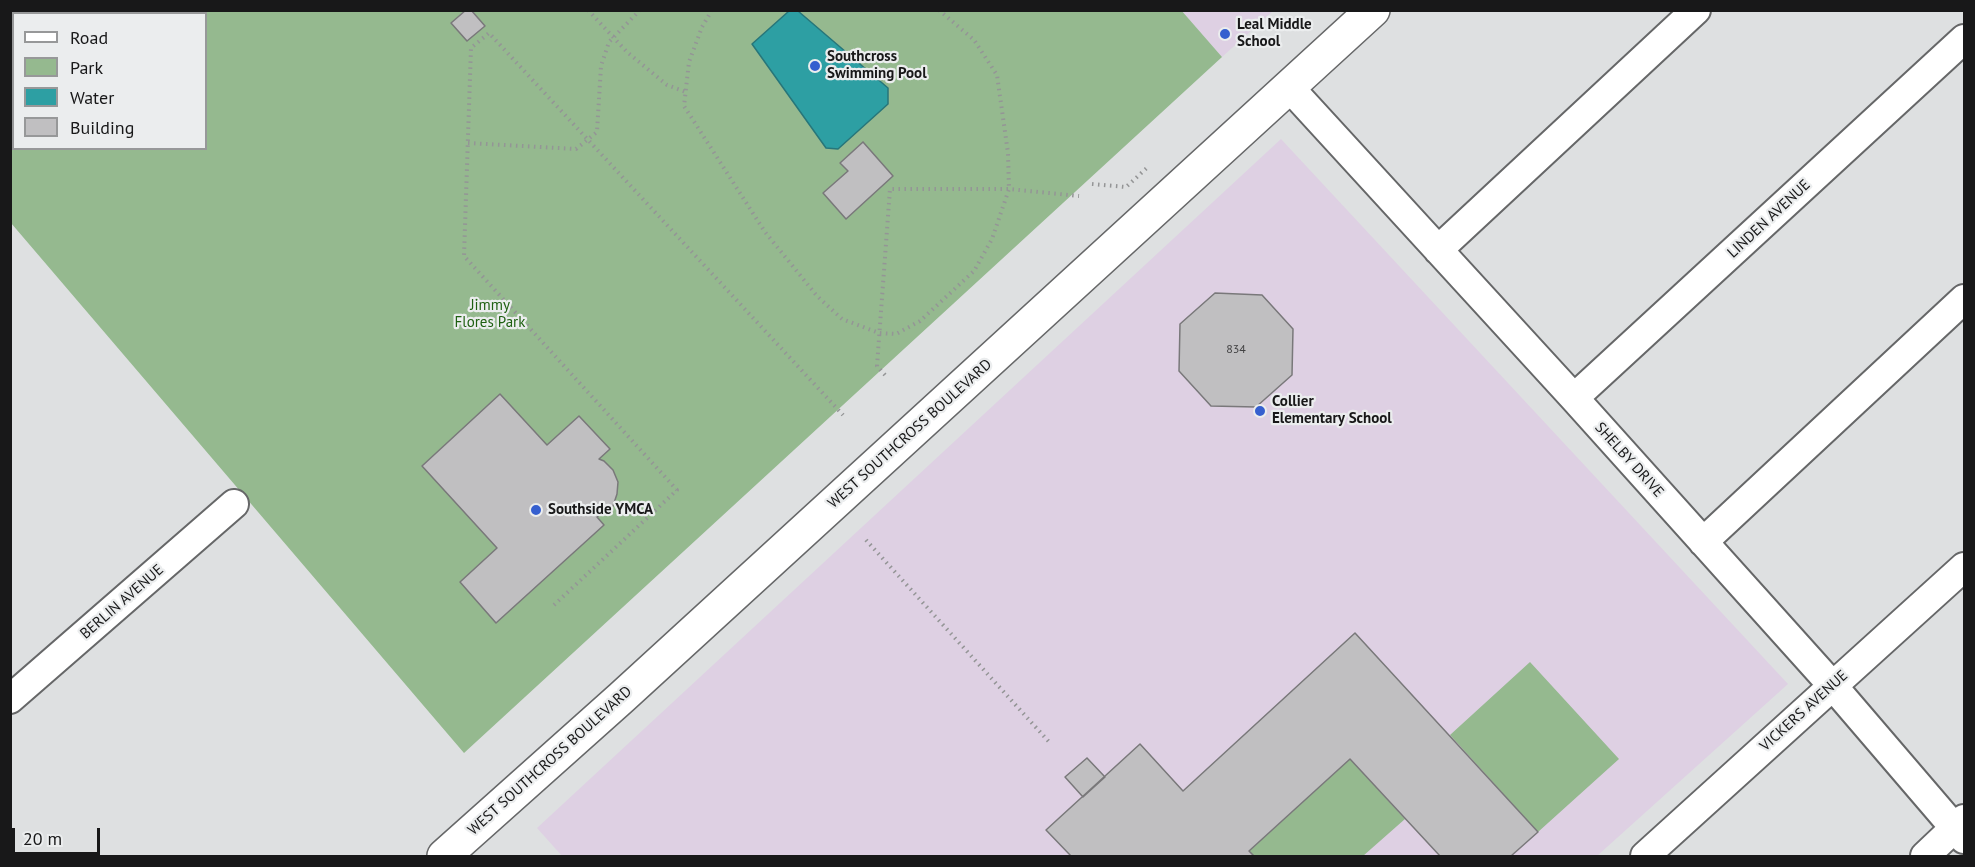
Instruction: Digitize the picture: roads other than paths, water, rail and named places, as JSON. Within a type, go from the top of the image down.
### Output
[{"type":"main road","name":"WEST SOUTHCROSS BOULEVARD","points":[[444,856],[613,705],[1373,10]]},
{"type":"street","points":[[1438,250],[1696,10]]},
{"type":"street","name":"LINDEN AVENUE","points":[[1574,399],[1965,39]]},
{"type":"street","name":"SHELBY DRIVE","points":[[1289,87],[1574,399],[1961,829]]},
{"type":"street","points":[[1703,542],[1965,299]]},
{"type":"street","name":"BERLIN AVENUE","points":[[10,699],[234,504]]},
{"type":"street","name":"VICKERS AVENUE","points":[[1645,856],[1965,567]]},
{"type":"street","points":[[1925,856],[1961,829]]},
{"type":"water","name":"Southcross Swimming Pool","points":[[789,11],[798,11],[888,88],[888,104],[838,149],[826,148],[752,44]]},
{"type":"place","name":"Leal Middle School","points":[[1225,34]]},
{"type":"place","name":"Southcross Swimming Pool","points":[[815,66]]},
{"type":"place","name":"Collier Elementary School","points":[[1260,411]]},
{"type":"place","name":"Southside YMCA","points":[[536,510]]},
{"type":"park label","name":"Jimmy Flores Park","points":[[490,314]]}]
